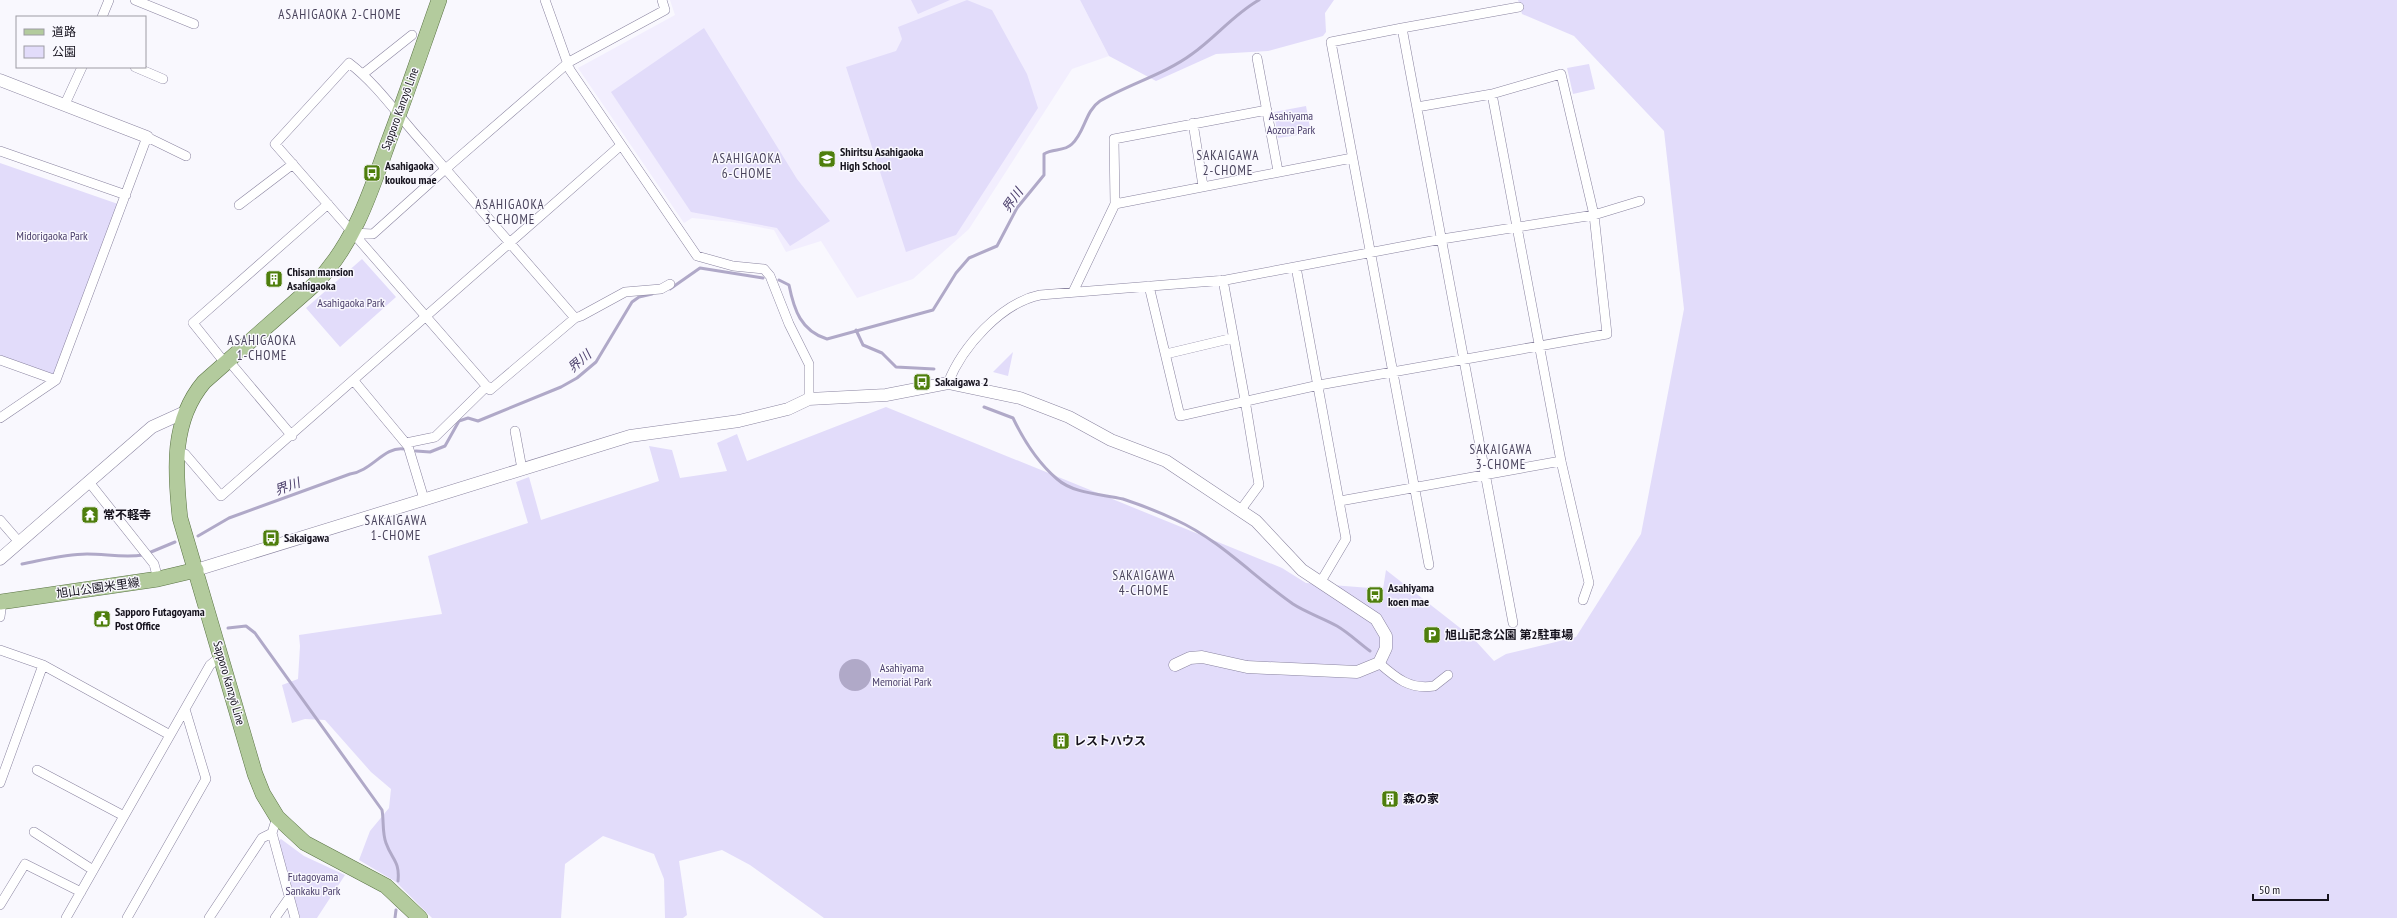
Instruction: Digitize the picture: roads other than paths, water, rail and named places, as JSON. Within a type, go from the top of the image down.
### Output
[{"type":"main road","name":"Sapporo Kanzyō Line","points":[[420,918],[386,886],[305,843],[277,817],[263,794],[255,774],[180,518],[176,484],[176,451],[185,412],[193,394],[226,361],[328,271],[353,233],[362,216],[399,116],[439,0]]},
{"type":"main road","name":"旭山公園米里線","points":[[1,607],[158,579],[196,570]]},
{"type":"street","points":[[135,0],[194,24]]},
{"type":"street","points":[[545,0],[569,62],[570,70],[620,146],[697,256],[732,266],[764,270],[770,276],[789,324],[809,364],[809,399]]},
{"type":"street","points":[[353,233],[373,234],[569,62],[665,10],[662,0]]},
{"type":"street","points":[[102,16],[105,1]]},
{"type":"street","points":[[1429,565],[1413,488],[1331,42],[1519,7]]},
{"type":"street","points":[[1402,28],[1487,474],[1513,623]]},
{"type":"street","points":[[363,74],[412,35]]},
{"type":"street","points":[[1257,58],[1278,171]]},
{"type":"street","points":[[574,318],[363,74],[349,63],[275,144],[490,390],[574,318],[581,316],[625,292],[661,289],[670,284]]},
{"type":"street","points":[[65,104],[82,68]]},
{"type":"street","points":[[137,68],[163,79]]},
{"type":"street","points":[[1149,286],[1180,416],[1245,400],[1319,385],[1464,358],[1607,334],[1594,215],[1561,74],[1492,94],[1417,107]]},
{"type":"street","points":[[0,80],[147,137],[186,156]]},
{"type":"street","points":[[1492,94],[1560,462],[1589,583],[1583,600]]},
{"type":"street","points":[[1073,292],[1115,204],[1114,139],[1267,110]]},
{"type":"street","points":[[1193,123],[1204,186]]},
{"type":"street","points":[[0,418],[56,380],[147,137]]},
{"type":"street","points":[[176,451],[185,454],[221,496],[292,436],[620,146]]},
{"type":"street","points":[[0,151],[126,195]]},
{"type":"street","points":[[1115,204],[1278,171],[1352,158]]},
{"type":"street","points":[[239,204],[293,164]]},
{"type":"street","points":[[948,383],[955,365],[968,345],[1012,305],[1033,296],[1223,280],[1442,239],[1594,215],[1640,201]]},
{"type":"street","points":[[292,436],[193,323],[328,204]]},
{"type":"street","points":[[1296,267],[1319,385],[1346,539],[1320,583]]},
{"type":"street","points":[[1223,280],[1259,485],[1240,511]]},
{"type":"street","points":[[1166,354],[1233,338]]},
{"type":"street","points":[[0,360],[56,380]]},
{"type":"street","points":[[354,381],[406,443],[424,500]]},
{"type":"street","points":[[196,570],[630,436],[739,421],[788,409],[809,399],[886,395],[948,383],[1020,398],[1069,417],[1110,440],[1166,461],[1240,511],[1270,534],[1302,570],[1376,619],[1386,636],[1386,648],[1379,663],[1357,672],[1247,667],[1202,657],[1190,658],[1175,665]]},
{"type":"street","points":[[406,443],[435,437],[487,386]]},
{"type":"street","points":[[0,559],[152,427],[185,412]]},
{"type":"street","points":[[515,431],[522,469]]},
{"type":"street","points":[[1340,501],[1560,462]]},
{"type":"street","points":[[89,482],[154,564],[158,579]]},
{"type":"street","points":[[0,520],[19,542]]},
{"type":"street","points":[[0,650],[43,665],[170,735]]},
{"type":"street","points":[[66,918],[210,665],[221,656]]},
{"type":"street","points":[[1379,663],[1404,683],[1416,686],[1434,686],[1448,674]]},
{"type":"street","points":[[0,783],[43,665]]},
{"type":"street","points":[[127,918],[206,779],[185,709]]},
{"type":"street","points":[[37,770],[124,816]]},
{"type":"street","points":[[277,817],[272,833],[294,918]]},
{"type":"street","points":[[34,832],[93,870]]},
{"type":"street","points":[[209,918],[262,838],[272,833]]},
{"type":"street","points":[[0,906],[25,864],[81,892]]},
{"type":"street","points":[[275,918],[289,898]]},
{"type":"waterway","name":"界川","points":[[779,280],[789,285],[796,311],[805,325],[811,331],[827,339],[933,310],[956,273],[969,258],[997,246],[1017,208],[1044,175],[1044,154],[1066,148],[1072,144],[1080,134],[1091,110],[1095,105],[1111,95],[1181,61],[1200,48],[1241,12],[1259,0]]},
{"type":"waterway","name":"界川","points":[[670,289],[700,268],[763,278]]},
{"type":"waterway","name":"界川","points":[[416,451],[430,452],[445,446],[459,421],[468,418],[478,421],[561,387],[577,378],[596,362],[632,302],[639,297],[652,294]]},
{"type":"waterway","points":[[856,330],[863,345],[882,353],[896,367],[934,369]]},
{"type":"waterway","points":[[984,407],[1013,418],[1026,443],[1043,466],[1064,484],[1080,491],[1130,501],[1163,514],[1192,528],[1222,548],[1293,604],[1337,626],[1370,651]]},
{"type":"waterway","name":"界川","points":[[198,536],[229,518],[358,472],[390,451],[404,449]]},
{"type":"waterway","name":"界川","points":[[151,552],[175,542]]},
{"type":"waterway","name":"界川","points":[[22,564],[79,554],[129,556],[143,555]]},
{"type":"waterway","points":[[228,628],[246,626],[255,633],[382,810],[385,839],[388,849],[397,865],[398,881]]},
{"type":"waterway","points":[[395,918],[396,910]]},
{"type":"place","name":"Shiritsu Asahigaoka High School","points":[[827,159]]},
{"type":"place","name":"Asahigaoka koukou mae","points":[[372,173]]},
{"type":"place","name":"Chisan mansion Asahigaoka","points":[[274,279]]},
{"type":"place","name":"Sakaigawa 2","points":[[922,382]]},
{"type":"place","name":"常不軽寺","points":[[90,515]]},
{"type":"place","name":"Sakaigawa","points":[[271,538]]},
{"type":"place","name":"Asahiyama koen mae","points":[[1375,595]]},
{"type":"place","name":"Sapporo Futagoyama Post Office","points":[[102,619]]},
{"type":"place","name":"旭山記念公園 第2駐車場","points":[[1432,635]]},
{"type":"place","name":"レストハウス","points":[[1061,741]]},
{"type":"place","name":"森の家","points":[[1390,799]]},
{"type":"district","name":"ASAHIGAOKA 2-CHOME","points":[[340,14]]},
{"type":"district","name":"SAKAIGAWA 2-CHOME","points":[[1228,162]]},
{"type":"district","name":"ASAHIGAOKA 6-CHOME","points":[[747,166]]},
{"type":"district","name":"ASAHIGAOKA 3-CHOME","points":[[510,212]]},
{"type":"district","name":"ASAHIGAOKA 1-CHOME","points":[[262,348]]},
{"type":"district","name":"SAKAIGAWA 3-CHOME","points":[[1501,456]]},
{"type":"district","name":"SAKAIGAWA 1-CHOME","points":[[396,528]]},
{"type":"district","name":"SAKAIGAWA 4-CHOME","points":[[1144,582]]},
{"type":"park label","name":"Asahiyama Aozora Park","points":[[1291,123]]},
{"type":"park label","name":"Midorigaoka Park","points":[[52,236]]},
{"type":"park label","name":"Asahigaoka Park","points":[[351,303]]},
{"type":"park label","name":"Asahiyama Memorial Park","points":[[902,675]]},
{"type":"park label","name":"Futagoyama Sankaku Park","points":[[313,884]]}]
